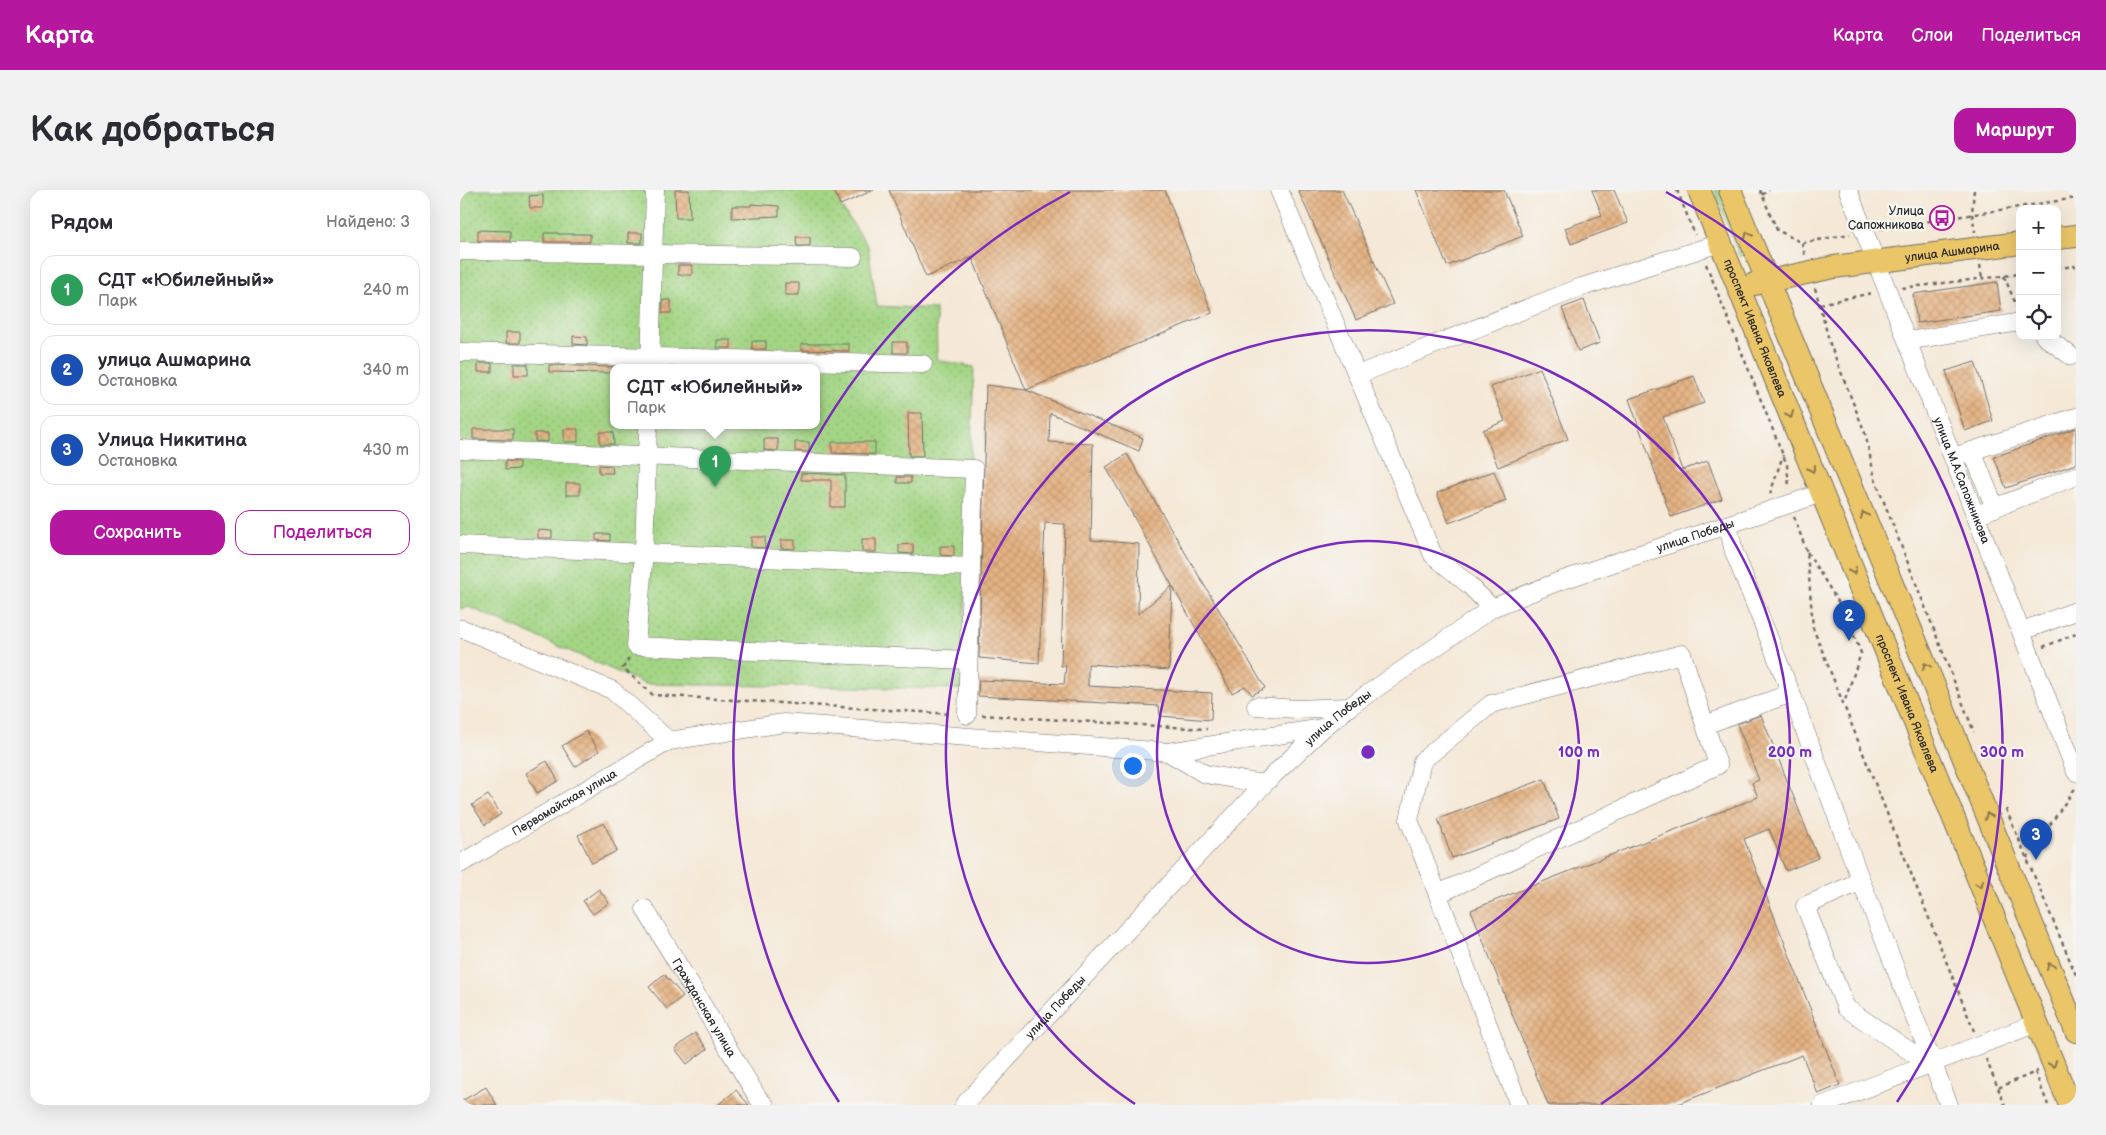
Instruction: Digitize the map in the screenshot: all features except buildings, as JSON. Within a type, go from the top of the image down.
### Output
[{"type":"main road","name":"проспект Ивана Яковлева","points":[[1699,190],[1710,246],[1738,288],[2070,1105]]},
{"type":"main road","points":[[1730,190],[2072,1021],[2037,1023]]},
{"type":"main road","points":[[2061,238],[2076,236]]},
{"type":"main road","name":"улица Ашмарина","points":[[1738,288],[1810,271],[2016,244]]},
{"type":"street","points":[[651,362],[655,190]]},
{"type":"street","points":[[1279,190],[1433,555],[1468,584],[1492,608]]},
{"type":"street","name":"улица М.А.Сапожникова","points":[[1848,190],[2076,772]]},
{"type":"street","points":[[1357,375],[1582,287],[1710,246]]},
{"type":"street","points":[[460,251],[853,257]]},
{"type":"street","points":[[1908,340],[2016,323]]},
{"type":"street","points":[[2049,340],[2071,356]]},
{"type":"street","points":[[460,352],[651,362],[923,364]]},
{"type":"street","points":[[1953,457],[2076,416]]},
{"type":"street","points":[[648,429],[644,552],[636,646],[968,660]]},
{"type":"street","points":[[460,449],[974,469],[967,714]]},
{"type":"street","points":[[1972,451],[1995,508]]},
{"type":"street","points":[[1976,515],[2076,476]]},
{"type":"street","name":"улица Победы","points":[[964,1105],[1264,784],[1349,706],[1492,608],[1557,582],[1822,493]]},
{"type":"street","points":[[1728,525],[1734,552],[1791,693],[1861,881],[1950,1105]]},
{"type":"street","points":[[460,545],[971,567]]},
{"type":"street","points":[[2022,632],[2076,611]]},
{"type":"street","points":[[460,629],[612,690],[669,741],[784,723],[1168,752],[1323,728]]},
{"type":"street","points":[[1438,894],[1718,764],[1682,654],[1492,704],[1422,761],[1409,820],[1519,1105]]},
{"type":"street","points":[[1705,725],[1791,693]]},
{"type":"street","points":[[1256,706],[1296,709],[1349,706]]},
{"type":"street","name":"Первомайская улица","points":[[460,864],[669,741]]},
{"type":"street","points":[[1168,752],[1204,774],[1264,784]]},
{"type":"street","points":[[1861,881],[1805,906],[1846,1008],[1917,1056],[1932,1063]]},
{"type":"street","name":"Гражданская улица","points":[[645,909],[764,1105]]},
{"type":"street","points":[[1823,1105],[1856,1099],[1932,1063],[2037,1023]]},
{"type":"path","points":[[1676,190],[1710,246],[1787,466],[1789,491]]},
{"type":"path","points":[[1760,190],[1777,230],[1802,243],[1972,213],[2076,198]]},
{"type":"path","points":[[1762,195],[1769,190]]},
{"type":"path","points":[[1972,213],[1974,190]]},
{"type":"path","points":[[1802,243],[1807,261]]},
{"type":"path","points":[[2061,268],[2076,266]]},
{"type":"path","points":[[1820,304],[1888,290],[2016,274]]},
{"type":"path","points":[[2004,276],[2016,304]]},
{"type":"path","points":[[1815,287],[1830,344],[1865,433],[1875,479],[1974,732]]},
{"type":"path","points":[[1764,512],[1783,455]]},
{"type":"path","points":[[1794,514],[1807,552],[1844,611],[1861,654],[1844,704]]},
{"type":"path","points":[[1807,552],[1813,628],[2005,1105]]},
{"type":"path","points":[[2042,647],[2076,634]]},
{"type":"path","points":[[636,646],[623,668],[653,695],[1211,729]]},
{"type":"path","points":[[2027,858],[2076,787]]},
{"type":"path","points":[[2004,804],[2076,975]]},
{"type":"path","points":[[1998,1088],[2044,1068]]},
{"type":"path","points":[[2035,1072],[2048,1105]]},
{"type":"green space","points":[[460,190],[834,190],[840,205],[868,246],[877,306],[936,309],[937,360],[974,367],[962,689],[645,684],[469,607],[460,609]]},
{"type":"green space","points":[[1714,190],[1720,190],[1745,253],[1740,257]]},
{"type":"place","name":"Улица Сапожникова","points":[[1942,218]]},
{"type":"place","name":"СДТ «Юбилейный»","points":[[715,487]]},
{"type":"place","name":"улица Ашмарина","points":[[1849,641]]},
{"type":"place","name":"Улица Никитина","points":[[2036,860]]}]
